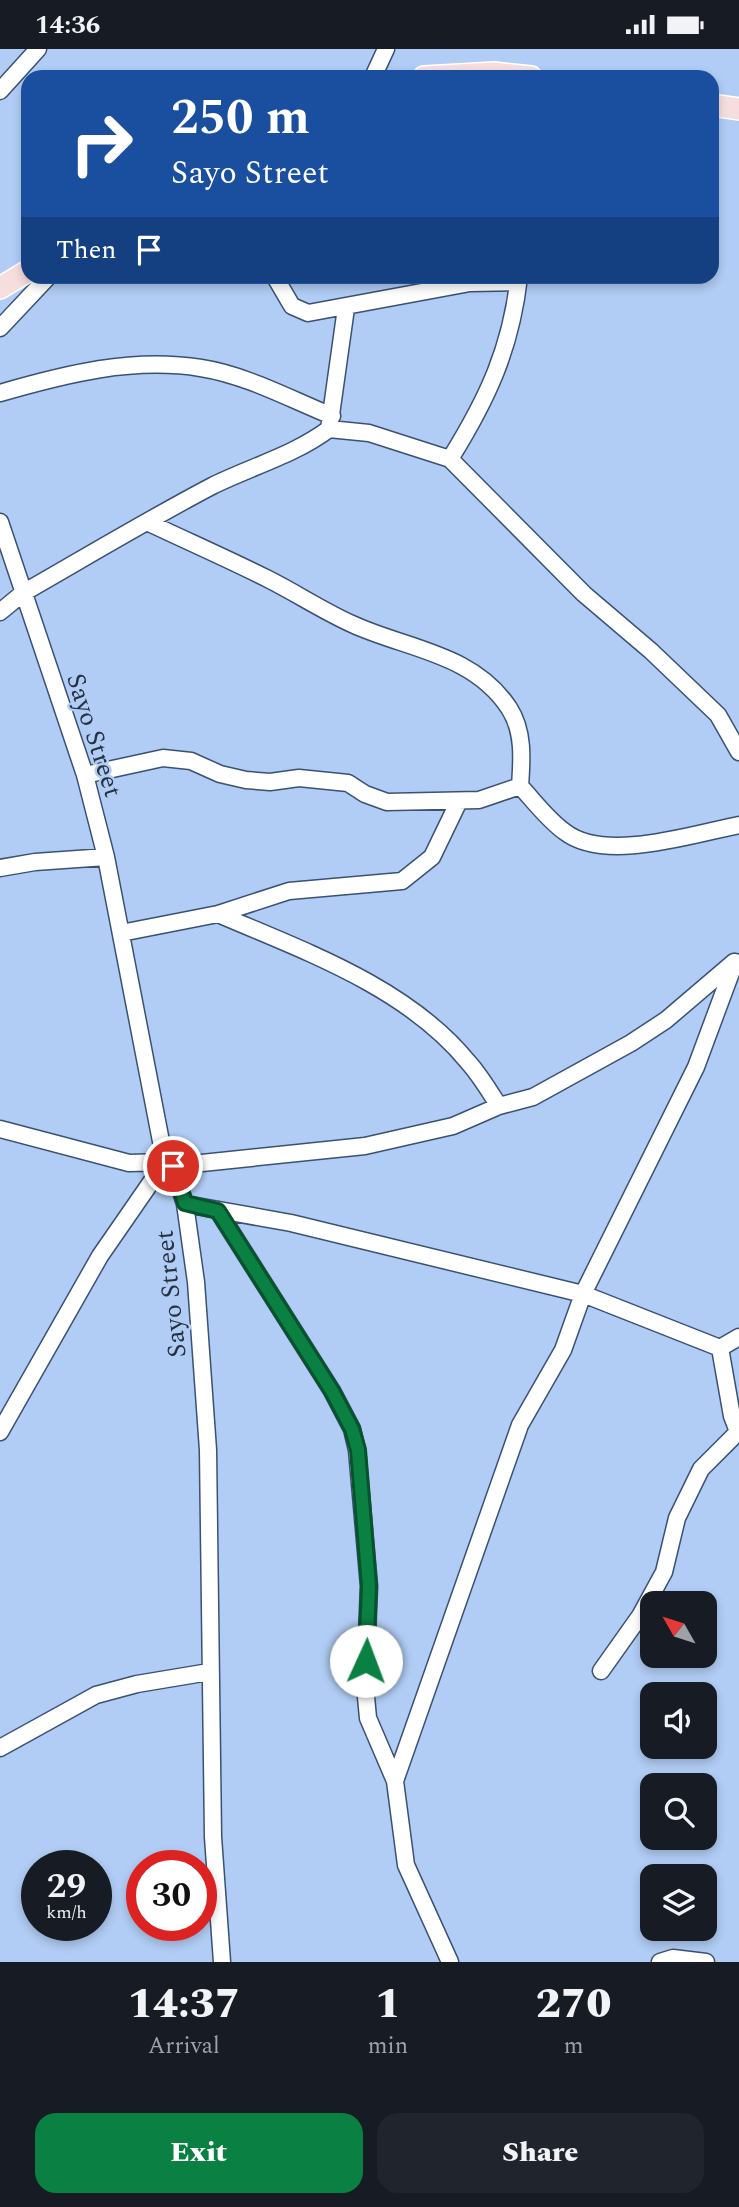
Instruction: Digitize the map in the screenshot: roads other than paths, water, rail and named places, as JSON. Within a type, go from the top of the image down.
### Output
[{"type":"main road","points":[[719,106],[739,109]]},
{"type":"main road","points":[[0,288],[21,275]]},
{"type":"street","points":[[0,91],[38,49]]},
{"type":"street","points":[[376,70],[384,50]]},
{"type":"street","points":[[0,328],[41,284]]},
{"type":"street","points":[[279,284],[292,306],[300,311],[346,308],[465,284]]},
{"type":"street","points":[[450,459],[491,386],[512,329],[518,284]]},
{"type":"street","points":[[0,612],[23,593],[146,522],[237,474],[306,446],[331,423],[346,308]]},
{"type":"street","points":[[0,393],[68,373],[148,363],[202,368],[239,378],[331,423],[450,459],[584,594],[651,651],[718,715],[739,752]]},
{"type":"street","name":"Sayo Street","points":[[0,522],[85,775],[106,857],[169,1164],[185,1203],[196,1282],[208,1450],[212,1584],[209,1672],[213,1837],[222,1962]]},
{"type":"street","points":[[146,522],[269,579],[349,623],[384,638],[437,652],[461,665],[503,701],[517,724],[522,762],[520,786],[565,832],[582,842],[628,846],[739,825]]},
{"type":"street","points":[[85,775],[163,758],[191,761],[220,774],[246,780],[270,782],[299,778],[348,783],[366,795],[387,802],[459,801],[495,797],[520,786]]},
{"type":"street","points":[[121,933],[218,915],[289,891],[402,881],[432,857],[459,801]]},
{"type":"street","points":[[0,868],[35,862],[106,857]]},
{"type":"street","points":[[218,915],[288,944],[390,996],[467,1060],[499,1106]]},
{"type":"street","points":[[0,1129],[129,1163],[169,1164],[401,1141],[453,1126],[499,1106],[533,1097],[631,1043],[666,1020],[737,960]]},
{"type":"street","points":[[396,1781],[520,1425],[563,1350],[583,1294],[696,1067],[737,960]]},
{"type":"street","points":[[0,1432],[100,1256],[169,1164]]},
{"type":"street","points":[[185,1203],[291,1223],[583,1294],[720,1349]]},
{"type":"street","points":[[218,1211],[332,1391],[352,1429],[358,1450],[369,1586],[365,1686],[368,1718],[396,1781],[406,1865],[450,1962]]},
{"type":"street","points":[[720,1349],[739,1337]]},
{"type":"street","points":[[601,1671],[640,1616],[664,1572],[677,1518],[701,1469],[739,1433],[732,1416],[720,1349]]},
{"type":"street","points":[[0,1748],[96,1695],[137,1684],[209,1672]]},
{"type":"street","points":[[660,1962],[673,1958],[706,1962]]}]
